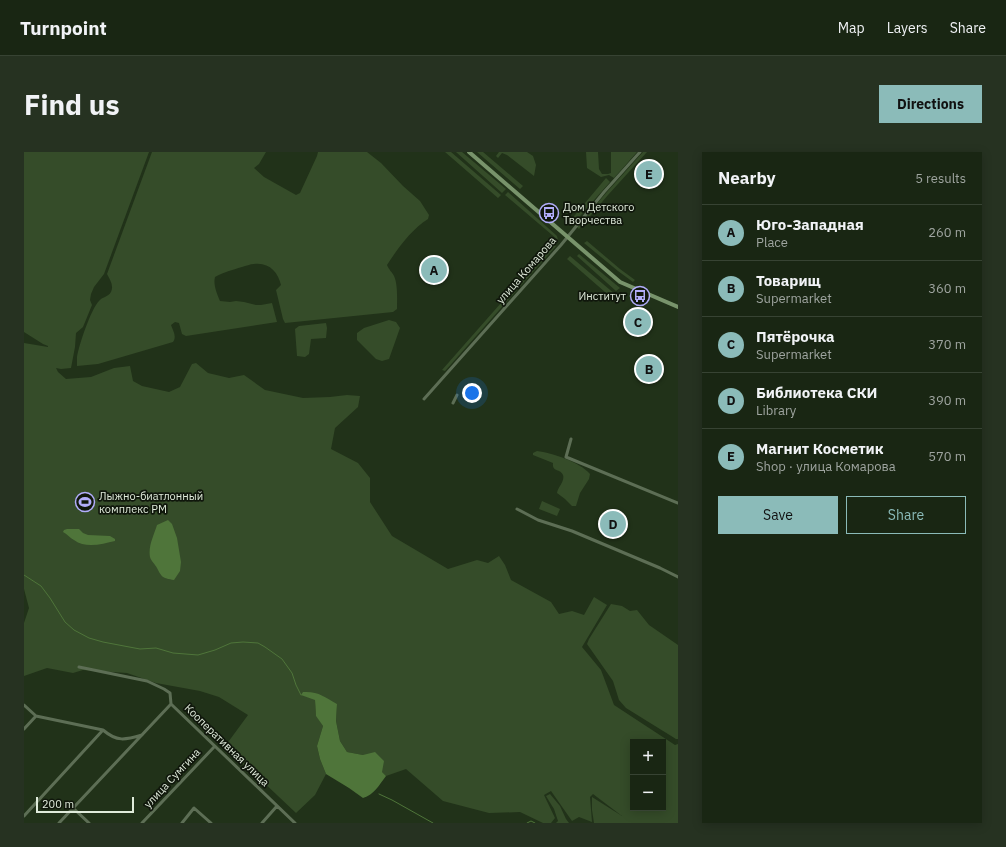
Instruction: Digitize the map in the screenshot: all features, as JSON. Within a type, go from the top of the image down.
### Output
[{"type":"main road","points":[[469,152],[620,282],[678,307]]},
{"type":"street","name":"улица Комарова","points":[[424,399],[640,152]]},
{"type":"street","points":[[453,403],[457,395]]},
{"type":"street","points":[[571,439],[566,457],[678,503]]},
{"type":"street","points":[[517,509],[538,520],[572,532],[660,568],[678,577]]},
{"type":"street","name":"Кооперативная улица","points":[[79,667],[147,681],[164,688],[170,694],[171,704],[295,823]]},
{"type":"street","points":[[59,823],[171,704]]},
{"type":"street","points":[[24,705],[36,716],[103,730],[117,739],[124,740],[142,735]]},
{"type":"street","points":[[24,729],[36,716]]},
{"type":"street","points":[[24,816],[103,730]]},
{"type":"street","name":"улица Сумгина","points":[[142,823],[215,746]]},
{"type":"street","points":[[262,823],[277,806]]},
{"type":"street","points":[[73,808],[89,823]]},
{"type":"street","points":[[182,823],[194,808],[211,823]]},
{"type":"shaded area","points":[[24,152],[149,152],[104,274],[94,287],[91,294],[90,300],[92,305],[83,327],[76,333],[71,368],[56,368],[58,372],[66,379],[91,377],[114,368],[130,366],[133,381],[142,386],[169,392],[180,387],[192,364],[196,363],[208,373],[229,378],[244,375],[265,390],[303,398],[347,395],[360,396],[358,407],[335,428],[331,449],[358,463],[370,478],[370,502],[392,536],[448,569],[477,560],[488,563],[499,556],[505,565],[511,580],[551,602],[559,614],[572,611],[584,615],[594,597],[607,605],[582,647],[601,670],[614,705],[666,739],[630,739],[630,811],[666,811],[666,739],[675,745],[678,744],[678,823],[594,823],[592,797],[622,816],[593,794],[590,797],[592,822],[579,817],[572,821],[551,791],[544,795],[555,818],[551,823],[543,823],[520,812],[489,813],[443,801],[406,769],[386,776],[363,755],[347,752],[340,741],[336,721],[337,704],[315,700],[316,715],[323,726],[317,746],[326,774],[315,795],[296,813],[259,778],[249,771],[226,745],[248,715],[219,697],[200,691],[156,683],[127,673],[83,670],[73,673],[47,668],[24,676],[24,623],[29,608],[24,589],[24,343],[48,347],[24,332]]},
{"type":"shaded area","points":[[152,152],[266,152],[259,164],[254,168],[264,177],[296,195],[300,193],[318,152],[367,152],[381,163],[420,201],[429,215],[428,219],[416,228],[405,240],[387,265],[396,284],[397,309],[393,312],[285,323],[276,290],[281,285],[278,276],[268,266],[251,264],[228,271],[215,277],[215,286],[220,301],[236,301],[256,305],[272,303],[277,322],[186,336],[182,334],[179,323],[175,322],[171,325],[175,336],[173,342],[98,364],[77,366],[77,357],[80,344],[92,311],[100,300],[111,292],[112,285],[107,274]]},
{"type":"shaded area","points":[[445,152],[451,152],[501,195],[498,198]]},
{"type":"shaded area","points":[[456,152],[462,152],[506,189],[502,193]]},
{"type":"shaded area","points":[[477,152],[483,152],[523,186],[520,189]]},
{"type":"shaded area","points":[[499,152],[527,152],[533,156],[536,165],[534,176],[507,155],[502,153],[498,158],[496,156]]},
{"type":"shaded area","points":[[586,152],[598,152],[599,169],[602,174],[608,174],[611,173],[611,152],[637,152],[614,178],[609,175],[601,177],[587,168]]},
{"type":"shaded area","points":[[643,152],[647,152],[579,229],[577,227]]},
{"type":"shaded area","points":[[606,178],[610,182],[573,224],[570,221]]},
{"type":"shaded area","points":[[508,192],[557,236],[558,240],[505,195]]},
{"type":"shaded area","points":[[587,241],[635,280],[633,282],[618,271],[584,243]]},
{"type":"shaded area","points":[[553,244],[556,246],[445,371],[442,370]]},
{"type":"shaded area","points":[[579,254],[620,288],[616,291],[577,256]]},
{"type":"shaded area","points":[[570,256],[616,295],[613,299],[567,259]]},
{"type":"shaded area","points":[[389,320],[396,322],[400,328],[389,359],[382,361],[376,359],[357,340],[357,333],[364,328]]},
{"type":"shaded area","points":[[326,323],[326,338],[311,339],[309,354],[305,357],[297,356],[295,329],[299,326]]},
{"type":"shaded area","points":[[537,451],[573,462],[590,474],[589,479],[580,493],[576,506],[572,506],[557,493],[563,480],[563,475],[554,468],[553,463],[533,455],[533,453]]},
{"type":"shaded area","points":[[542,501],[560,509],[557,516],[539,509]]},
{"type":"shaded area","points":[[168,520],[172,524],[177,538],[181,562],[180,571],[174,580],[162,576],[150,557],[151,545],[157,525]]},
{"type":"shaded area","points":[[67,529],[79,529],[88,535],[110,536],[115,539],[115,541],[94,545],[79,543],[63,532]]},
{"type":"shaded area","points":[[611,604],[622,606],[630,611],[637,610],[649,625],[678,645],[678,739],[626,708],[619,700],[613,681],[587,644]]},
{"type":"shaded area","points":[[303,692],[317,694],[337,704],[336,721],[340,741],[347,752],[363,755],[375,752],[384,761],[382,772],[386,776],[376,789],[367,797],[363,798],[326,774],[317,746],[323,726],[316,716],[315,700],[301,695]]},
{"type":"shaded area","points":[[550,794],[560,806],[569,823],[556,823],[558,821],[554,809],[546,796]]},
{"type":"waterway","points":[[24,575],[41,586],[65,622],[74,630],[89,638],[140,649],[156,648],[173,653],[198,655],[231,643],[258,643],[282,659],[292,673],[301,695]]},
{"type":"waterway","points":[[379,794],[433,823]]},
{"type":"waterway","points":[[527,823],[531,821],[535,823]]},
{"type":"place","name":"Магнит Косметик","points":[[649,174]]},
{"type":"place","name":"Дом Детского Творчества","points":[[549,213]]},
{"type":"place","name":"Юго-Западная","points":[[434,270]]},
{"type":"place","name":"Институт","points":[[640,296]]},
{"type":"place","name":"Пятёрочка","points":[[638,322]]},
{"type":"place","name":"Товарищ","points":[[649,369]]},
{"type":"place","name":"Лыжно-биатлонный комплекс РМ","points":[[85,502]]},
{"type":"place","name":"Библиотека СКИ","points":[[613,524]]}]
